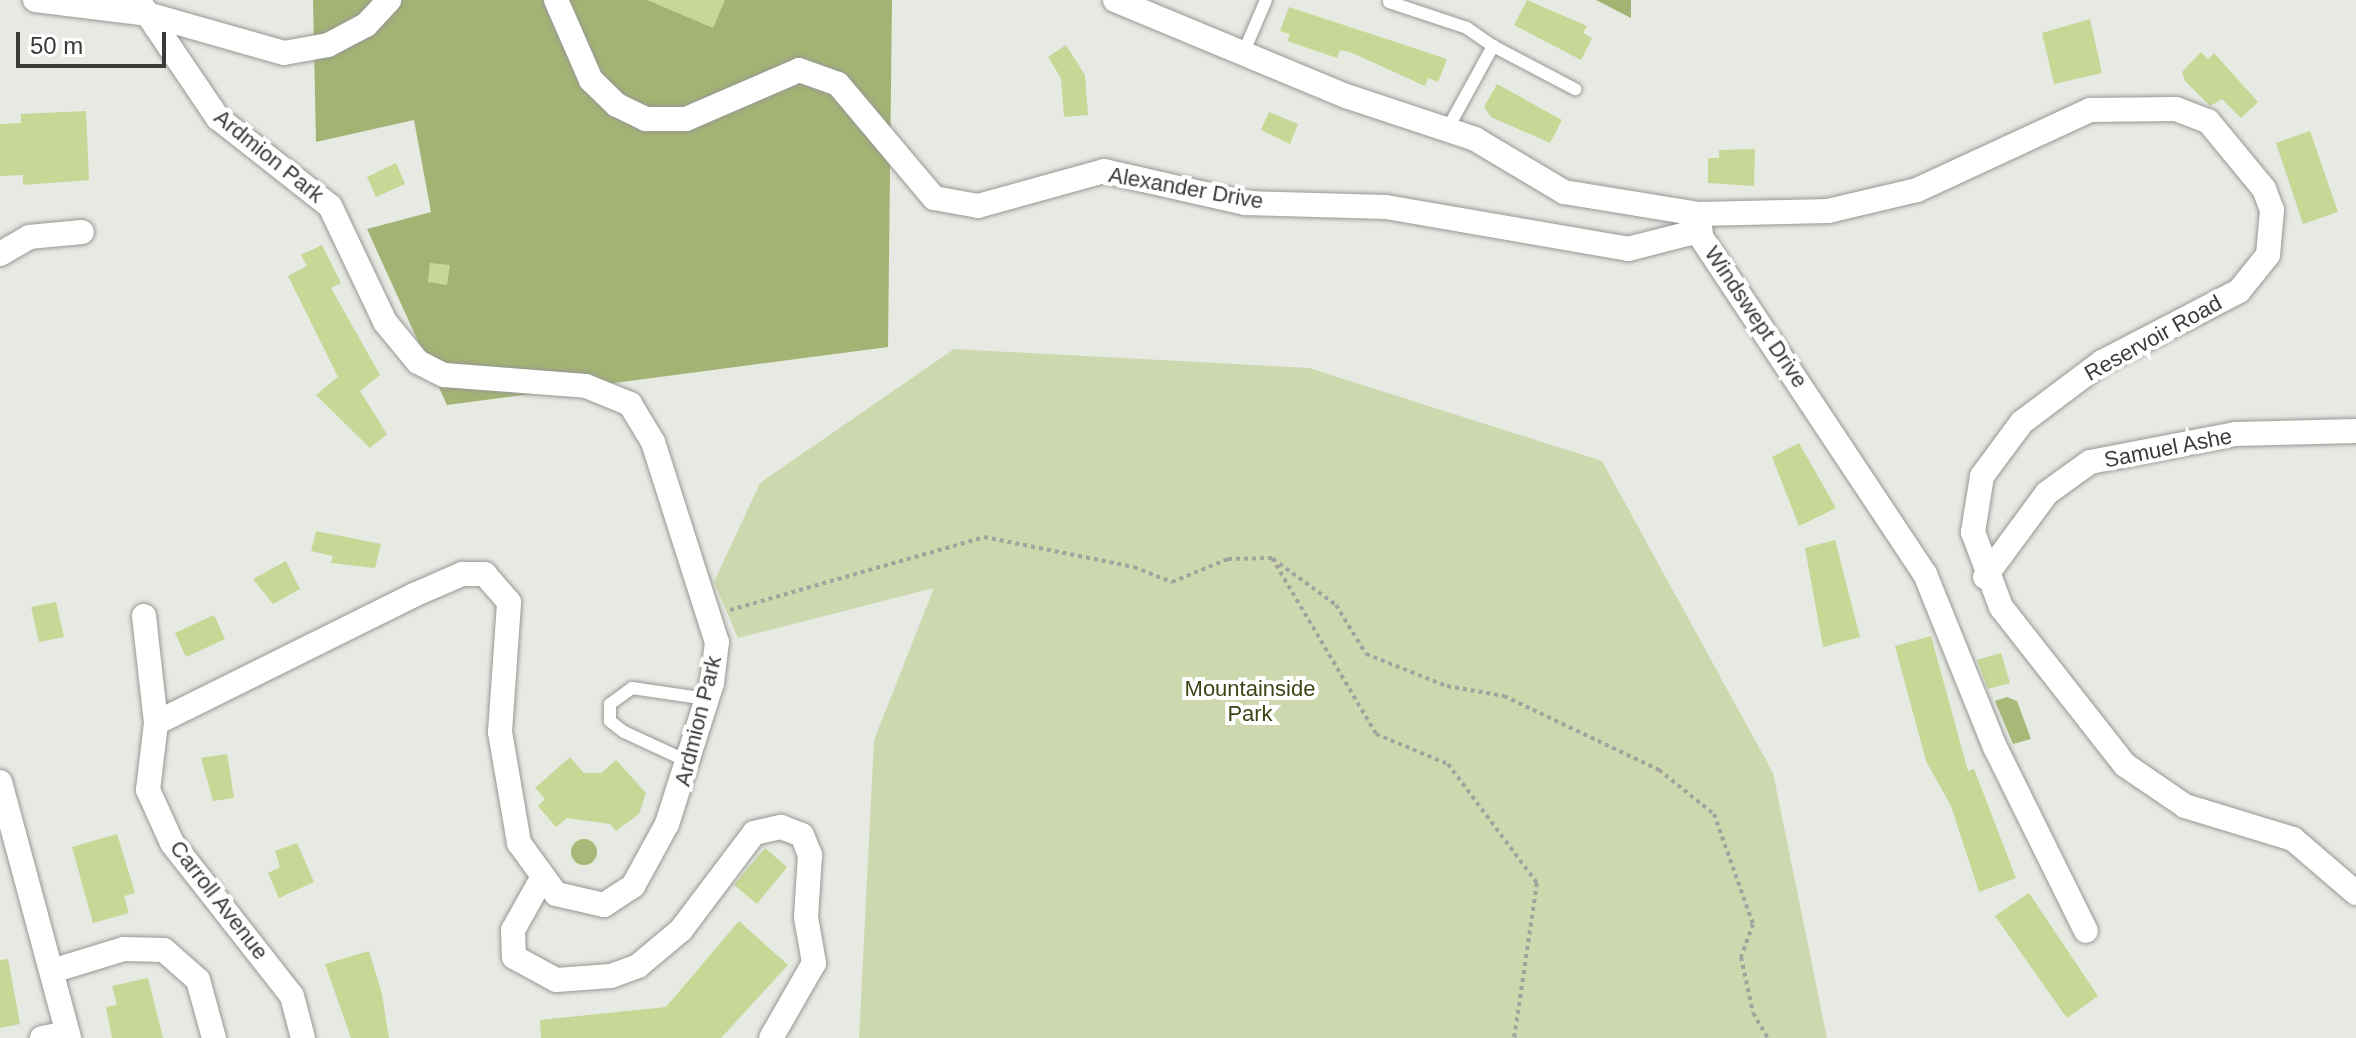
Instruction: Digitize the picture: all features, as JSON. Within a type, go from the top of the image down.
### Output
[{"type":"street","points":[[35,0],[143,7],[284,53],[328,45],[366,25],[389,0]]},
{"type":"street","name":"Alexander Drive","points":[[556,0],[591,80],[617,105],[646,119],[686,119],[799,70],[838,84],[934,198],[978,206],[1022,199],[1104,171],[1245,203],[1386,207],[1628,249],[1687,234],[1699,214]]},
{"type":"street","points":[[1115,0],[1245,49],[1346,96],[1448,128],[1564,192],[1699,214]]},
{"type":"street","name":"Ardmion Park","points":[[143,7],[218,118],[330,206],[385,322],[418,362],[444,375],[586,386],[630,404],[653,442],[682,543],[712,611],[717,642],[707,699],[690,762],[667,824],[624,894],[584,906],[541,880],[519,843],[506,786],[500,732],[509,602],[485,574],[462,574],[414,595],[156,723]]},
{"type":"street","name":"Reservoir Road","points":[[1699,214],[1786,215],[1872,202],[2118,105],[2176,109],[2208,121],[2231,143],[2272,210],[2263,264],[2239,291],[2102,362],[1999,444],[1972,511],[1985,577],[2075,704],[2152,788],[2185,806],[2293,839],[2356,893]]},
{"type":"street","name":"Windswept Drive","points":[[1699,214],[1701,237],[1925,574],[1995,747],[2086,931]]},
{"type":"street","points":[[0,254],[29,237],[82,232]]},
{"type":"street","name":"Samuel Ashe","points":[[1985,577],[2047,493],[2090,462],[2235,434],[2356,431]]},
{"type":"street","name":"Carroll Avenue","points":[[144,616],[156,723],[148,790],[172,843],[292,996],[303,1038]]},
{"type":"street","points":[[0,782],[68,1035],[42,1038]]},
{"type":"street","points":[[541,880],[513,930],[514,957],[556,980],[611,976],[638,966],[681,930],[754,833],[781,827],[802,835],[810,855],[806,917],[814,963],[771,1038]]},
{"type":"street","points":[[52,971],[124,949],[164,950],[198,980],[214,1038]]},
{"type":"lane","points":[[1245,49],[1266,0]]},
{"type":"lane","points":[[1389,2],[1467,28],[1493,46],[1575,89]]},
{"type":"lane","points":[[1448,128],[1493,46]]},
{"type":"lane","points":[[690,762],[624,732],[610,721],[610,704],[632,688],[707,699]]},
{"type":"path","points":[[712,611],[838,583],[984,537],[1134,567],[1172,582],[1228,559],[1272,558],[1336,605],[1366,654],[1447,686],[1504,696],[1659,770],[1714,814],[1753,924],[1741,957],[1753,1013],[1768,1038]]},
{"type":"path","points":[[1272,558],[1376,734],[1448,764],[1537,883],[1514,1038]]},
{"type":"green space","name":"Mountainside Park","points":[[954,349],[1309,368],[1602,461],[1773,773],[1827,1038],[859,1038],[874,740],[934,588],[738,638],[714,582],[760,483]]},
{"type":"shaded area","points":[[313,0],[892,0],[888,347],[447,405],[367,229],[431,212],[414,120],[316,142]]},
{"type":"shaded area","points":[[1596,0],[1631,0],[1631,18]]},
{"type":"shaded area","points":[[2007,697],[2017,701],[2031,739],[2013,744],[1995,701]]},
{"type":"shaded area","points":[[584,839],[593,843],[597,852],[593,861],[584,865],[575,861],[571,852],[575,843]]},
{"type":"building","points":[[647,0],[725,0],[713,28]]},
{"type":"building","points":[[1527,0],[1587,26],[1583,33],[1592,38],[1581,60],[1514,25]]},
{"type":"building","points":[[1289,7],[1447,59],[1438,82],[1428,78],[1425,86],[1350,52],[1340,50],[1337,58],[1287,41],[1290,34],[1280,31]]},
{"type":"building","points":[[2090,19],[2102,73],[2054,84],[2042,33]]},
{"type":"building","points":[[1066,45],[1085,75],[1088,115],[1064,117],[1061,78],[1048,57]]},
{"type":"building","points":[[2201,52],[2208,59],[2214,53],[2258,102],[2241,118],[2222,99],[2210,106],[2185,81],[2182,72]]},
{"type":"building","points":[[1497,84],[1562,120],[1550,143],[1491,117],[1484,107]]},
{"type":"building","points":[[86,111],[89,180],[23,185],[23,175],[0,176],[0,124],[21,123],[21,114]]},
{"type":"building","points":[[1269,112],[1298,124],[1290,144],[1261,130]]},
{"type":"building","points":[[2310,131],[2338,212],[2303,224],[2276,143]]},
{"type":"building","points":[[1755,149],[1754,186],[1708,183],[1708,158],[1719,158],[1719,150]]},
{"type":"building","points":[[396,163],[405,184],[376,197],[367,177]]},
{"type":"building","points":[[322,245],[341,283],[331,288],[380,375],[360,391],[387,434],[370,448],[316,395],[338,377],[288,276],[307,266],[301,255]]},
{"type":"building","points":[[430,263],[450,265],[447,285],[428,282]]},
{"type":"building","points":[[1799,443],[1836,508],[1799,526],[1772,457]]},
{"type":"building","points":[[316,531],[381,544],[375,568],[331,563],[333,556],[311,551]]},
{"type":"building","points":[[1835,540],[1860,637],[1823,647],[1805,548]]},
{"type":"building","points":[[286,561],[300,589],[273,604],[253,579]]},
{"type":"building","points":[[56,602],[64,637],[39,642],[31,607]]},
{"type":"building","points":[[214,615],[225,639],[186,657],[175,633]]},
{"type":"building","points":[[1931,636],[1968,771],[1974,769],[2016,878],[1979,892],[1951,806],[1926,761],[1895,646]]},
{"type":"building","points":[[2001,653],[2010,683],[1988,689],[1977,660]]},
{"type":"building","points":[[227,754],[234,798],[213,801],[201,758]]},
{"type":"building","points":[[570,757],[584,773],[601,773],[616,760],[646,793],[639,814],[616,831],[610,824],[567,818],[556,827],[538,806],[545,799],[535,788]]},
{"type":"building","points":[[117,834],[135,893],[124,896],[129,913],[93,923],[72,847]]},
{"type":"building","points":[[297,843],[314,882],[279,898],[268,873],[280,867],[275,851]]},
{"type":"building","points":[[765,848],[787,867],[757,904],[734,885]]},
{"type":"building","points":[[2029,893],[2098,996],[2067,1018],[1995,916]]},
{"type":"building","points":[[739,921],[788,965],[721,1038],[541,1038],[540,1020],[666,1007]]},
{"type":"building","points":[[369,951],[382,994],[389,1038],[351,1038],[325,964]]},
{"type":"building","points":[[8,959],[20,1024],[0,1028],[0,960]]},
{"type":"building","points":[[148,978],[163,1038],[112,1038],[106,1007],[117,1005],[112,986]]}]
